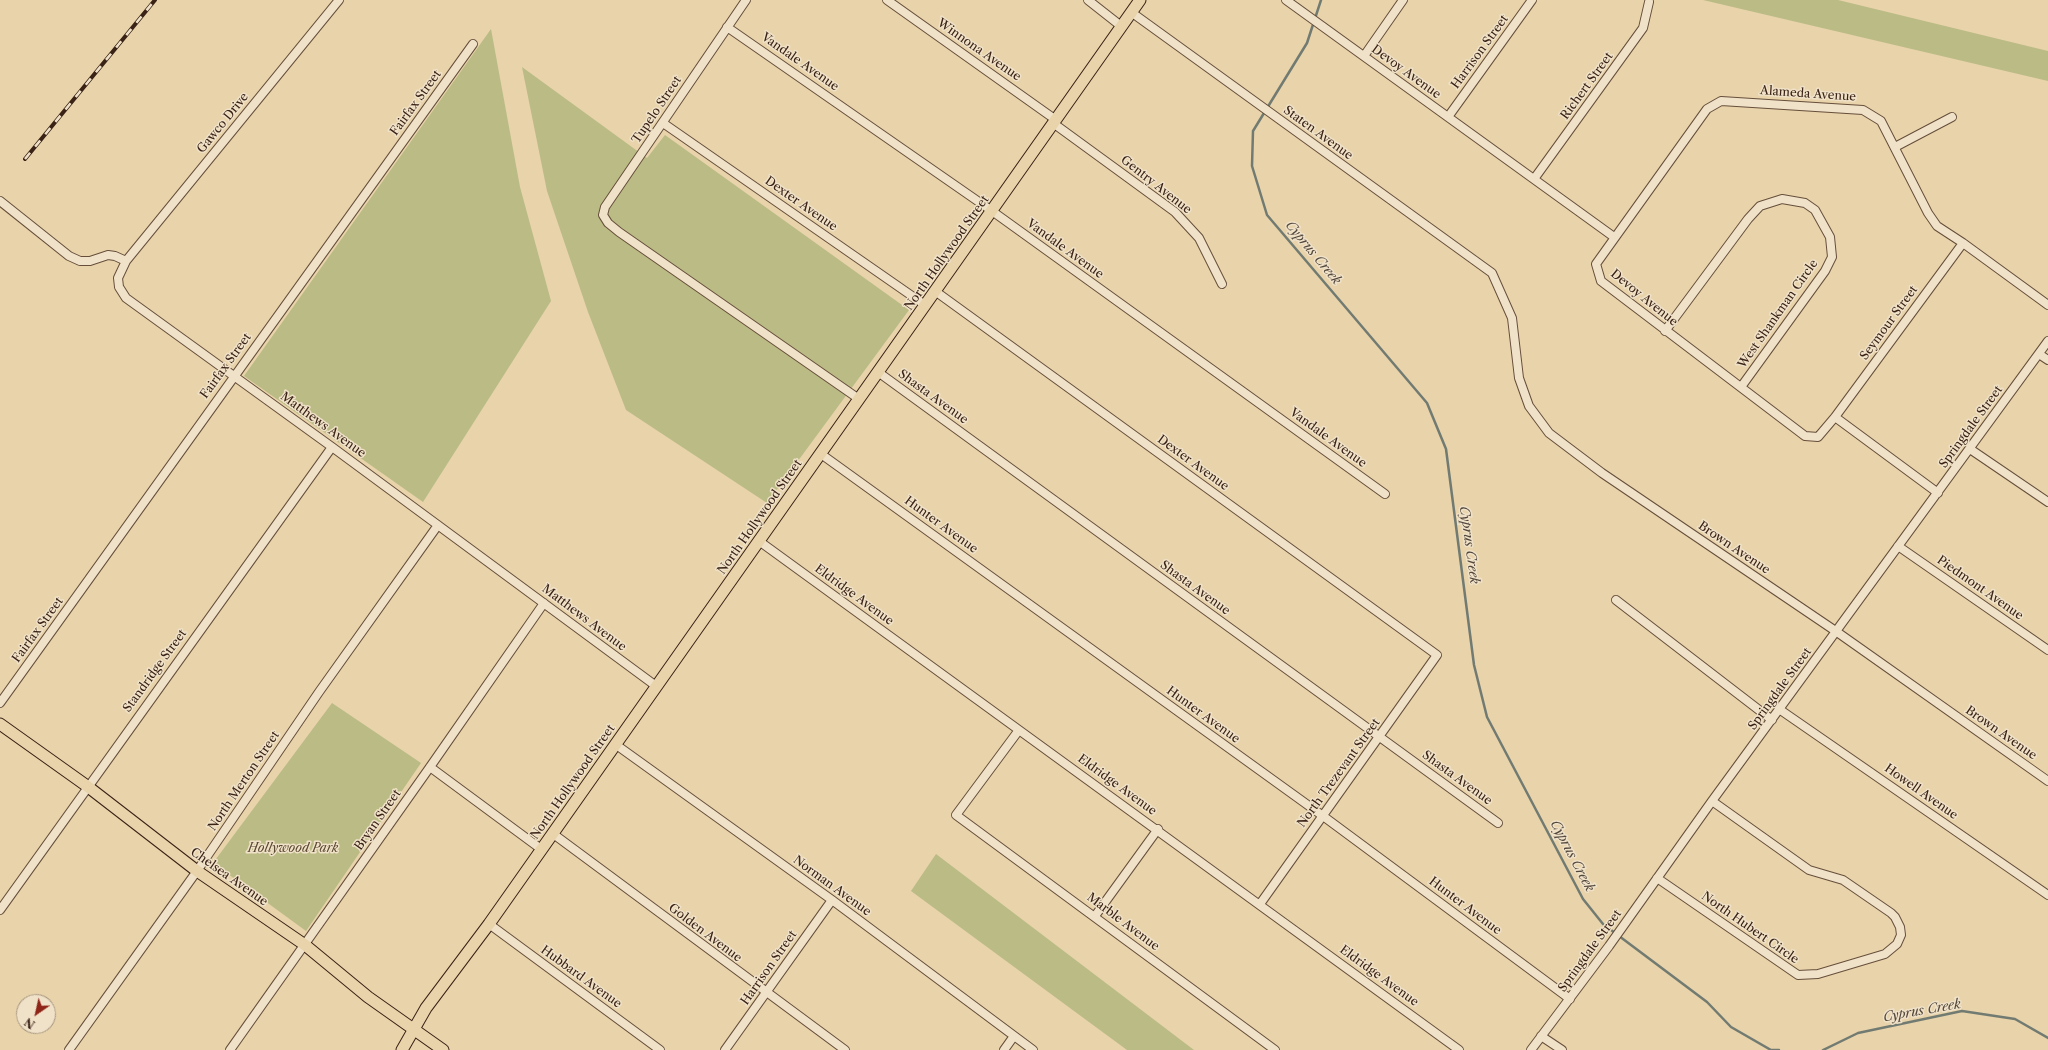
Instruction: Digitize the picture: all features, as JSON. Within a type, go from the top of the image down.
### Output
[{"type":"main road","name":"North Hollywood Street","points":[[402,1050],[415,1030],[426,1008],[488,924],[616,744],[1140,0]]},
{"type":"main road","name":"Chelsea Avenue","points":[[0,724],[87,786],[197,871],[305,945],[368,997],[443,1050]]},
{"type":"street","name":"Gawco Drive","points":[[126,262],[339,0]]},
{"type":"street","name":"Tupelo Street","points":[[746,0],[605,207],[605,219],[619,232],[859,399]]},
{"type":"street","name":"Winnona Avenue","points":[[887,0],[1055,121]]},
{"type":"street","points":[[1088,0],[1121,26]]},
{"type":"street","name":"Devoy Avenue","points":[[1286,0],[1614,237],[1596,264],[1601,281],[1665,331],[1805,436],[1818,437],[1835,417]]},
{"type":"street","points":[[1364,56],[1403,0]]},
{"type":"street","name":"Harrison Street","points":[[1448,117],[1532,0]]},
{"type":"street","name":"Richert Street","points":[[1534,180],[1643,28],[1649,2]]},
{"type":"street","name":"Staten Avenue","points":[[1131,12],[1492,273]]},
{"type":"street","name":"Vandale Avenue","points":[[727,27],[992,211],[1385,494]]},
{"type":"street","name":"Fairfax Street","points":[[0,703],[473,44]]},
{"type":"street","name":"Alameda Avenue","points":[[1614,237],[1707,109],[1721,101],[1863,110],[1881,121],[1928,213],[1937,226],[1963,243],[2048,305]]},
{"type":"street","points":[[1895,147],[1952,117]]},
{"type":"street","name":"Gentry Avenue","points":[[1055,121],[1175,212],[1199,238],[1222,284]]},
{"type":"street","name":"Dexter Avenue","points":[[663,123],[925,305]]},
{"type":"street","name":"West Shankman Circle","points":[[1665,331],[1748,219],[1760,206],[1782,199],[1805,203],[1815,210],[1830,237],[1832,257],[1741,387]]},
{"type":"street","points":[[0,200],[69,256],[80,261],[90,261],[108,255],[115,256],[126,262]]},
{"type":"street","name":"Seymour Street","points":[[1835,417],[1963,243]]},
{"type":"street","name":"Matthews Avenue","points":[[126,262],[118,278],[119,287],[126,298],[332,447],[656,686]]},
{"type":"street","name":"Brown Avenue","points":[[1492,273],[1512,318],[1519,378],[1526,399],[1529,406],[1549,433],[1602,473],[1837,632],[2048,781]]},
{"type":"street","name":"Dexter Avenue","points":[[935,291],[1437,655]]},
{"type":"street","name":"Springdale Street","points":[[1531,1050],[1609,946],[1712,801],[2048,342]]},
{"type":"street","points":[[2039,354],[2048,360]]},
{"type":"street","name":"Shasta Avenue","points":[[878,372],[1498,823]]},
{"type":"street","points":[[1835,417],[1938,493]]},
{"type":"street","name":"Standridge Street","points":[[0,910],[87,786],[332,447]]},
{"type":"street","points":[[1970,449],[2048,502]]},
{"type":"street","name":"Hunter Avenue","points":[[821,454],[1323,816],[1570,999]]},
{"type":"street","name":"North Merton Street","points":[[69,1050],[197,871],[319,692],[438,525]]},
{"type":"street","name":"Eldridge Avenue","points":[[759,541],[1158,829],[1459,1050]]},
{"type":"street","name":"Piedmont Avenue","points":[[1898,546],[2048,650]]},
{"type":"street","points":[[1616,600],[1772,720]]},
{"type":"street","name":"Bryan Street","points":[[230,1050],[544,603]]},
{"type":"street","name":"North Trezevant Street","points":[[1260,904],[1380,738],[1437,655]]},
{"type":"street","name":"Howell Avenue","points":[[1779,709],[2048,894]]},
{"type":"street","name":"Marble Avenue","points":[[1019,730],[956,815],[1275,1050]]},
{"type":"street","name":"Norman Avenue","points":[[616,744],[832,900],[1033,1050]]},
{"type":"street","points":[[430,767],[541,849]]},
{"type":"street","name":"North Hubert Circle","points":[[1657,878],[1798,975],[1818,974],[1885,954],[1894,948],[1900,939],[1900,926],[1891,913],[1843,880],[1809,870],[1712,801]]},
{"type":"street","points":[[1095,916],[1158,829]]},
{"type":"street","name":"Golden Avenue","points":[[552,833],[845,1050]]},
{"type":"street","name":"Harrison Street","points":[[726,1050],[765,992],[832,900]]},
{"type":"street","name":"Hubbard Avenue","points":[[488,924],[660,1050]]},
{"type":"street","points":[[1004,1050],[1014,1036]]},
{"type":"street","points":[[1541,1036],[1562,1050]]},
{"type":"green space","points":[[1703,0],[1838,0],[2048,51],[2048,81]]},
{"type":"green space","points":[[491,29],[520,187],[551,301],[423,502],[244,376]]},
{"type":"green space","points":[[522,67],[647,158],[665,135],[909,310],[767,503],[626,410],[588,312],[547,191]]},
{"type":"green space","name":"Hollywood Park","points":[[332,703],[421,763],[306,931],[213,863]]},
{"type":"green space","points":[[936,854],[1194,1050],[1127,1050],[911,891]]},
{"type":"waterway","name":"Cyprus Creek","points":[[1321,0],[1307,43],[1253,131],[1252,166],[1267,215],[1427,403],[1446,449],[1474,665],[1487,717],[1583,899],[1603,924],[1707,1002],[1731,1027],[1771,1050],[1779,1050]]},
{"type":"waterway","name":"Cyprus Creek","points":[[1823,1050],[1858,1033],[1962,1011],[2015,1019],[2048,1038]]},
{"type":"railway","points":[[25,159],[155,0]]}]
